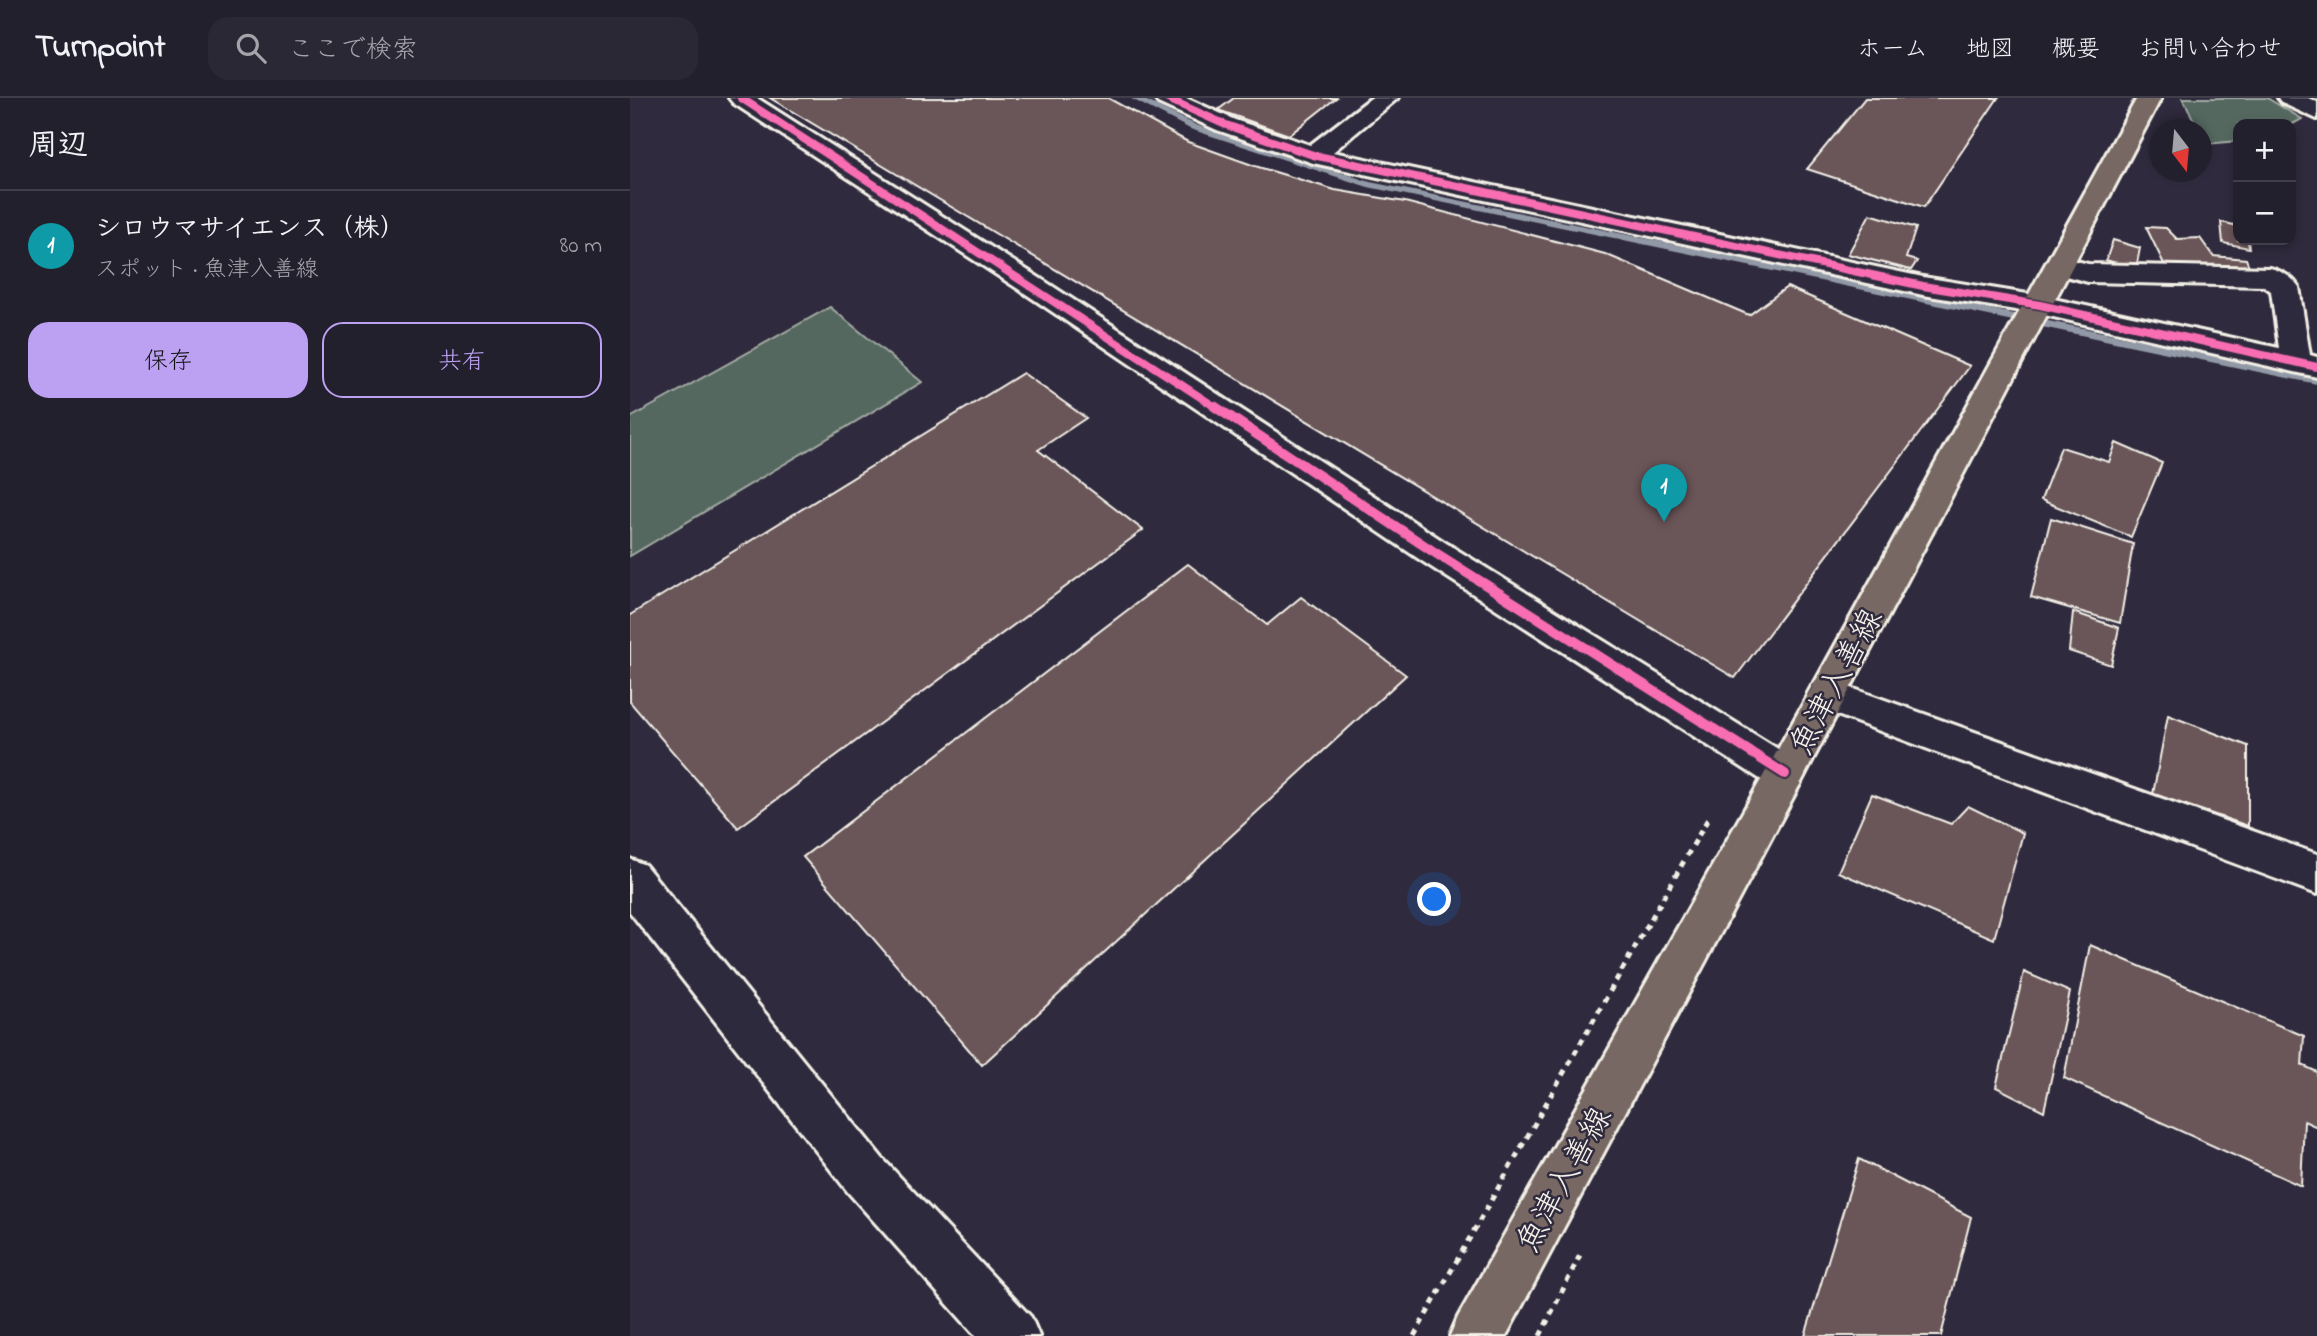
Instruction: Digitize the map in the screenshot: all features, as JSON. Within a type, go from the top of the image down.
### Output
[{"type":"main road","name":"魚津入善線","points":[[1477,1336],[2040,305],[2150,98]]},
{"type":"street","points":[[741,98],[1039,290],[1434,552],[1785,774]]},
{"type":"street","points":[[1167,98],[1226,125],[1313,155],[1923,286],[2040,305],[2306,364],[2285,287],[2270,277],[2088,272],[2060,266]]},
{"type":"street","points":[[1313,155],[1386,98]]},
{"type":"street","points":[[2290,98],[2317,112]]},
{"type":"street","points":[[1826,695],[2317,874]]},
{"type":"street","points":[[630,879],[865,1175],[1012,1336]]},
{"type":"green space","points":[[2183,98],[2267,98],[2302,119],[2296,122],[2296,119],[2233,119],[2233,141],[2212,143],[2212,119],[2193,119]]},
{"type":"green space","points":[[830,307],[922,382],[630,556],[630,418]]},
{"type":"building","points":[[770,98],[1108,98],[1188,142],[1255,166],[1335,190],[1405,202],[1605,254],[1749,315],[1787,287],[1970,366],[1735,678]]},
{"type":"building","points":[[1234,98],[1336,98],[1289,135],[1218,110]]},
{"type":"building","points":[[1865,98],[1998,98],[1924,207],[1807,169]]},
{"type":"building","points":[[1870,214],[1916,228],[1906,258],[1917,261],[1911,270],[1848,254]]},
{"type":"building","points":[[2221,222],[2233,225],[2233,245],[2223,243]]},
{"type":"building","points":[[2146,227],[2166,228],[2177,239],[2200,238],[2213,256],[2246,259],[2250,269],[2166,268]]},
{"type":"building","points":[[2113,240],[2140,248],[2136,269],[2106,260]]},
{"type":"building","points":[[1023,373],[1086,418],[1038,450],[1143,530],[738,828],[630,702],[630,615]]},
{"type":"building","points":[[2116,443],[2162,463],[2131,537],[2041,500],[2061,447],[2109,462]]},
{"type":"building","points":[[2051,518],[2133,544],[2120,623],[2031,597]]},
{"type":"building","points":[[1188,564],[1267,625],[1301,597],[1406,675],[982,1065],[803,857]]},
{"type":"building","points":[[2073,612],[2119,628],[2111,665],[2069,651]]},
{"type":"building","points":[[2168,715],[2248,746],[2248,826],[2153,794]]},
{"type":"building","points":[[1872,794],[1951,824],[1968,806],[2023,833],[1994,939],[1838,872]]},
{"type":"building","points":[[2090,945],[2304,1036],[2302,1065],[2317,1072],[2317,1127],[2304,1121],[2301,1186],[2064,1078]]},
{"type":"building","points":[[2024,972],[2070,992],[2044,1111],[1996,1087]]},
{"type":"building","points":[[1859,1159],[1971,1217],[1941,1336],[1805,1336]]},
{"type":"waterway","points":[[1134,98],[1193,127],[1368,184],[2317,380]]},
{"type":"cycle path","points":[[741,98],[1039,290],[1434,552],[1785,774]]},
{"type":"cycle path","points":[[1166,98],[1226,125],[1313,155],[1923,286],[2040,305],[2317,367]]},
{"type":"place","name":"シロウマサイエンス（株）","points":[[1664,522]]}]
